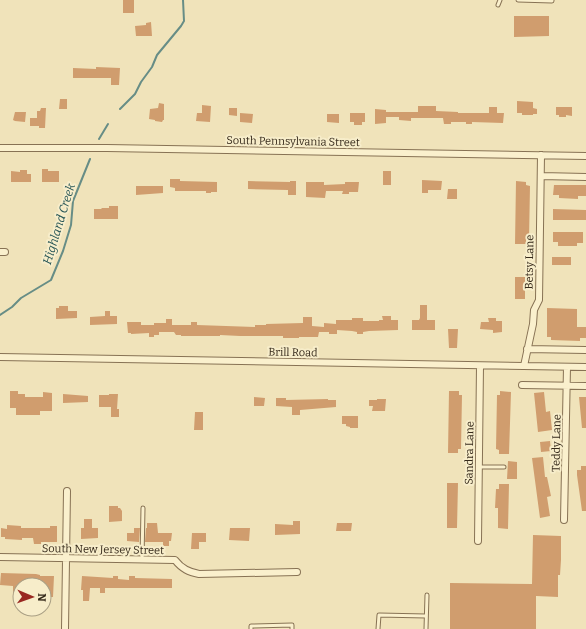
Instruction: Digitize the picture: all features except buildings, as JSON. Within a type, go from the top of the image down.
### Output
[{"type":"street","name":"South Pennsylvania Street","points":[[0,148],[88,148],[586,156]]},
{"type":"street","name":"Betsy Lane","points":[[524,366],[534,324],[534,310],[539,300],[541,155]]},
{"type":"street","points":[[540,176],[586,177]]},
{"type":"street","points":[[527,349],[586,350]]},
{"type":"street","name":"Brill Road","points":[[0,357],[586,367]]},
{"type":"street","name":"Sandra Lane","points":[[478,541],[480,366]]},
{"type":"street","name":"Teddy Lane","points":[[564,520],[567,367]]},
{"type":"street","points":[[522,385],[586,386]]},
{"type":"street","points":[[65,629],[67,491]]},
{"type":"street","name":"South New Jersey Street","points":[[0,557],[175,560],[180,566],[190,572],[199,574],[297,572]]},
{"type":"lane","points":[[498,5],[500,0]]},
{"type":"lane","points":[[518,0],[552,0]]},
{"type":"lane","points":[[479,467],[504,467]]},
{"type":"lane","points":[[142,560],[143,508]]},
{"type":"lane","points":[[426,595],[426,629]]},
{"type":"lane","points":[[378,629],[379,615],[426,616]]},
{"type":"lane","points":[[251,629],[251,626],[292,625],[292,629]]},
{"type":"waterway","name":"Highland Creek","points":[[120,109],[135,94],[141,82],[152,67],[157,55],[184,21],[183,0]]},
{"type":"waterway","name":"Highland Creek","points":[[99,139],[108,124]]},
{"type":"waterway","name":"Highland Creek","points":[[0,315],[12,307],[21,298],[51,280],[63,251],[71,225],[73,201],[90,159]]}]
